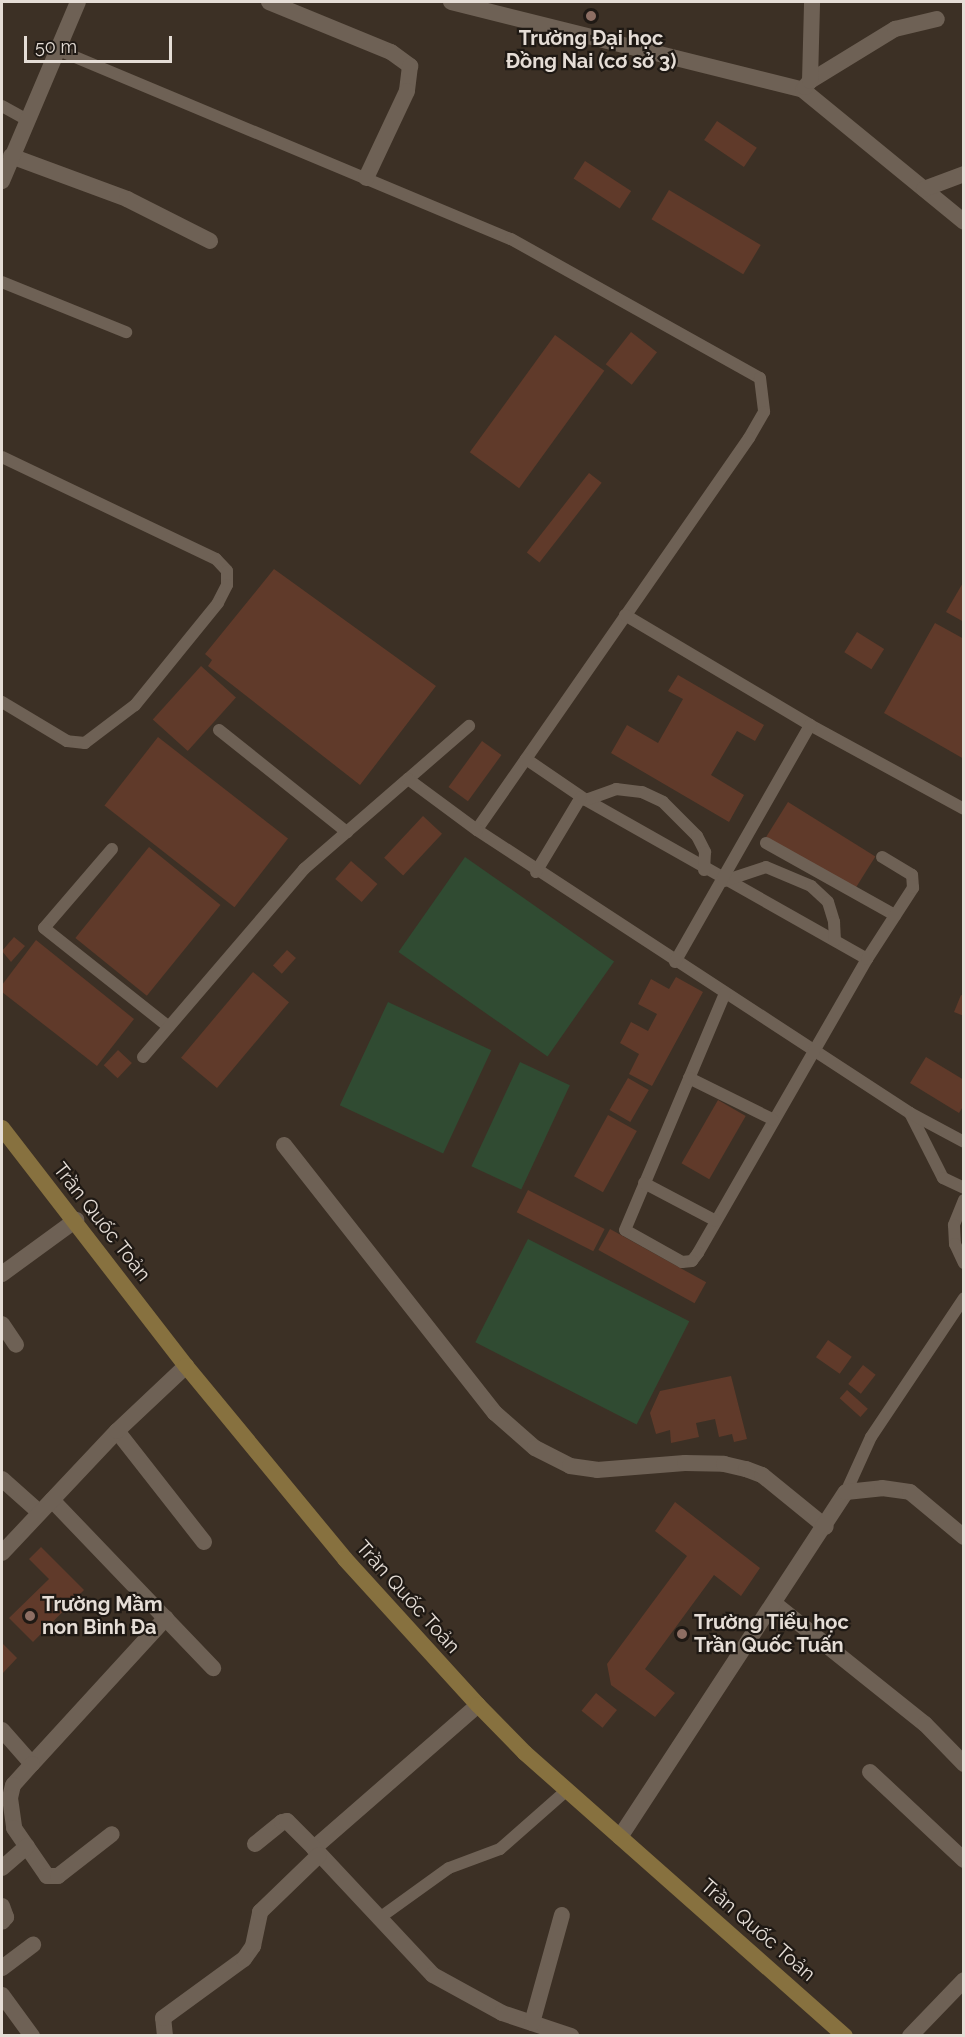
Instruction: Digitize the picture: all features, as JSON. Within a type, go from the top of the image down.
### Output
[{"type":"main road","name":"Trần Quốc Toản","points":[[2,1128],[76,1220],[186,1366],[345,1559],[478,1705],[567,1790],[843,2035]]},
{"type":"street","points":[[2,181],[56,49],[78,2]]},
{"type":"street","points":[[269,2],[391,52],[410,66],[407,91],[366,178]]},
{"type":"street","points":[[451,2],[807,86],[963,222]]},
{"type":"street","points":[[807,86],[815,2]]},
{"type":"street","points":[[807,86],[895,29],[937,19]]},
{"type":"street","points":[[11,156],[127,199],[210,241]]},
{"type":"street","points":[[924,189],[963,174]]},
{"type":"street","points":[[284,1145],[495,1413],[535,1448],[570,1466],[597,1470],[685,1463],[724,1464],[746,1469],[762,1475],[826,1527]]},
{"type":"street","points":[[2,1274],[76,1220]]},
{"type":"street","points":[[2,1324],[16,1345]]},
{"type":"street","points":[[2,1553],[117,1431],[186,1366]]},
{"type":"street","points":[[117,1431],[204,1542]]},
{"type":"street","points":[[2,1479],[39,1512]]},
{"type":"street","points":[[620,1837],[826,1527],[846,1492],[882,1488],[910,1492],[963,1537]]},
{"type":"street","points":[[52,1500],[213,1668]]},
{"type":"street","points":[[775,1604],[925,1724],[963,1764]]},
{"type":"street","points":[[112,1834],[53,1878],[47,1876],[14,1828],[10,1798],[13,1785],[166,1618]]},
{"type":"street","points":[[165,2036],[163,2018],[244,1959],[253,1946],[260,1912],[316,1852],[478,1705]]},
{"type":"street","points":[[2,1730],[32,1764]]},
{"type":"street","points":[[870,1772],[963,1860]]},
{"type":"street","points":[[255,1844],[282,1822],[287,1821],[433,1975],[502,2013],[571,2036]]},
{"type":"street","points":[[2,1868],[27,1846]]},
{"type":"street","points":[[2,1906],[6,1917],[2,1923]]},
{"type":"street","points":[[532,2023],[562,1915]]},
{"type":"street","points":[[2,1968],[33,1945]]},
{"type":"street","points":[[910,2036],[963,1980]]},
{"type":"street","points":[[2,1995],[28,2034]]},
{"type":"lane","points":[[56,49],[512,239],[760,378],[764,412],[749,438],[477,830]]},
{"type":"lane","points":[[2,106],[27,120]]},
{"type":"lane","points":[[2,282],[126,332]]},
{"type":"lane","points":[[2,457],[216,559],[227,571],[227,585],[218,603],[135,705],[85,743],[67,741],[2,702]]},
{"type":"lane","points":[[625,615],[810,725],[963,809]]},
{"type":"lane","points":[[675,962],[724,881],[810,725]]},
{"type":"lane","points":[[143,1057],[304,868],[469,726]]},
{"type":"lane","points":[[219,730],[347,832]]},
{"type":"lane","points":[[526,759],[584,799],[704,870],[867,959]]},
{"type":"lane","points":[[408,779],[536,872],[813,1048],[910,1113],[963,1142]]},
{"type":"lane","points":[[536,872],[584,799],[616,789],[642,792],[663,802],[697,836],[705,852],[704,870]]},
{"type":"lane","points":[[766,843],[895,915]]},
{"type":"lane","points":[[112,849],[44,928],[169,1027]]},
{"type":"lane","points":[[725,993],[625,1230],[682,1262],[692,1261],[813,1048],[914,881],[906,870],[882,856]]},
{"type":"lane","points":[[724,881],[766,867],[811,886],[828,902],[834,922],[834,940]]},
{"type":"lane","points":[[689,1078],[772,1119]]},
{"type":"lane","points":[[910,1113],[944,1178],[963,1188]]},
{"type":"lane","points":[[644,1183],[716,1221]]},
{"type":"lane","points":[[963,1200],[954,1225],[955,1245],[963,1263]]},
{"type":"lane","points":[[846,1492],[871,1437],[948,1325],[963,1298]]},
{"type":"lane","points":[[948,1325],[963,1321]]},
{"type":"lane","points":[[378,1919],[449,1868],[500,1849],[567,1790]]},
{"type":"green space","points":[[465,857],[614,961],[548,1056],[398,952]]},
{"type":"green space","points":[[388,1002],[491,1050],[443,1153],[340,1105]]},
{"type":"green space","points":[[520,1062],[570,1085],[521,1189],[471,1166]]},
{"type":"green space","points":[[528,1239],[689,1321],[637,1425],[475,1342]]},
{"type":"building","points":[[717,121],[757,148],[744,167],[704,140]]},
{"type":"building","points":[[585,161],[631,191],[620,209],[574,179]]},
{"type":"building","points":[[669,190],[761,245],[743,274],[651,219]]},
{"type":"building","points":[[631,332],[657,352],[632,385],[606,364]]},
{"type":"building","points":[[555,335],[604,371],[519,488],[470,452]]},
{"type":"building","points":[[589,473],[602,483],[539,562],[527,553]]},
{"type":"building","points":[[274,569],[436,686],[360,785],[208,666],[212,660],[205,654]]},
{"type":"building","points":[[964,581],[964,622],[946,612]]},
{"type":"building","points":[[935,623],[964,639],[964,759],[884,713]]},
{"type":"building","points":[[857,632],[884,649],[871,669],[844,652]]},
{"type":"building","points":[[201,666],[236,697],[188,751],[153,720]]},
{"type":"building","points":[[678,675],[764,725],[755,741],[737,731],[711,775],[744,795],[729,822],[611,753],[627,725],[658,743],[683,699],[668,691]]},
{"type":"building","points":[[158,737],[288,839],[234,907],[104,806]]},
{"type":"building","points":[[482,741],[501,755],[468,801],[448,787]]},
{"type":"building","points":[[788,802],[875,857],[854,891],[766,837]]},
{"type":"building","points":[[423,816],[442,834],[403,875],[384,858]]},
{"type":"building","points":[[149,847],[220,905],[147,996],[75,938]]},
{"type":"building","points":[[351,861],[377,884],[362,902],[335,879]]},
{"type":"building","points":[[14,937],[25,946],[11,962],[2,951]]},
{"type":"building","points":[[36,940],[134,1019],[97,1066],[2,992],[2,985]]},
{"type":"building","points":[[287,950],[296,958],[282,974],[273,966]]},
{"type":"building","points":[[253,972],[289,1002],[217,1088],[181,1058]]},
{"type":"building","points":[[676,977],[703,992],[652,1086],[629,1074],[639,1054],[620,1043],[631,1022],[648,1031],[657,1014],[638,1004],[651,979],[669,989]]},
{"type":"building","points":[[961,995],[964,996],[964,1016],[954,1012]]},
{"type":"building","points":[[118,1050],[132,1063],[118,1078],[104,1065]]},
{"type":"building","points":[[926,1057],[964,1080],[964,1105],[959,1113],[910,1083]]},
{"type":"building","points":[[628,1078],[649,1090],[630,1122],[610,1110]]},
{"type":"building","points":[[718,1100],[746,1116],[709,1179],[682,1163]]},
{"type":"building","points":[[608,1115],[637,1131],[603,1192],[574,1176]]},
{"type":"building","points":[[528,1190],[605,1229],[593,1251],[517,1212]]},
{"type":"building","points":[[610,1229],[706,1282],[695,1303],[598,1250]]},
{"type":"building","points":[[828,1340],[852,1357],[840,1374],[816,1357]]},
{"type":"building","points":[[863,1365],[876,1375],[861,1394],[848,1384]]},
{"type":"building","points":[[731,1376],[747,1439],[734,1442],[732,1434],[719,1437],[715,1419],[696,1423],[699,1437],[671,1443],[670,1430],[656,1434],[650,1413],[660,1391]]},
{"type":"building","points":[[847,1390],[868,1409],[860,1417],[840,1398]]},
{"type":"building","points":[[675,1502],[760,1568],[741,1596],[714,1575],[645,1669],[675,1693],[655,1717],[611,1685],[607,1664],[687,1556],[655,1531]]},
{"type":"building","points":[[41,1547],[84,1590],[33,1642],[9,1618],[49,1579],[29,1559]]},
{"type":"building","points":[[2,1643],[17,1658],[2,1674]]},
{"type":"building","points":[[596,1693],[617,1710],[603,1728],[582,1711]]},
{"type":"place","name":"Trường Đại học Đồng Nai (cơ sở 3)","points":[[591,16]]},
{"type":"place","name":"Trường Mầm non Bình Đa","points":[[30,1616]]},
{"type":"place","name":"Trường Tiểu học Trần Quốc Tuấn","points":[[682,1634]]}]
